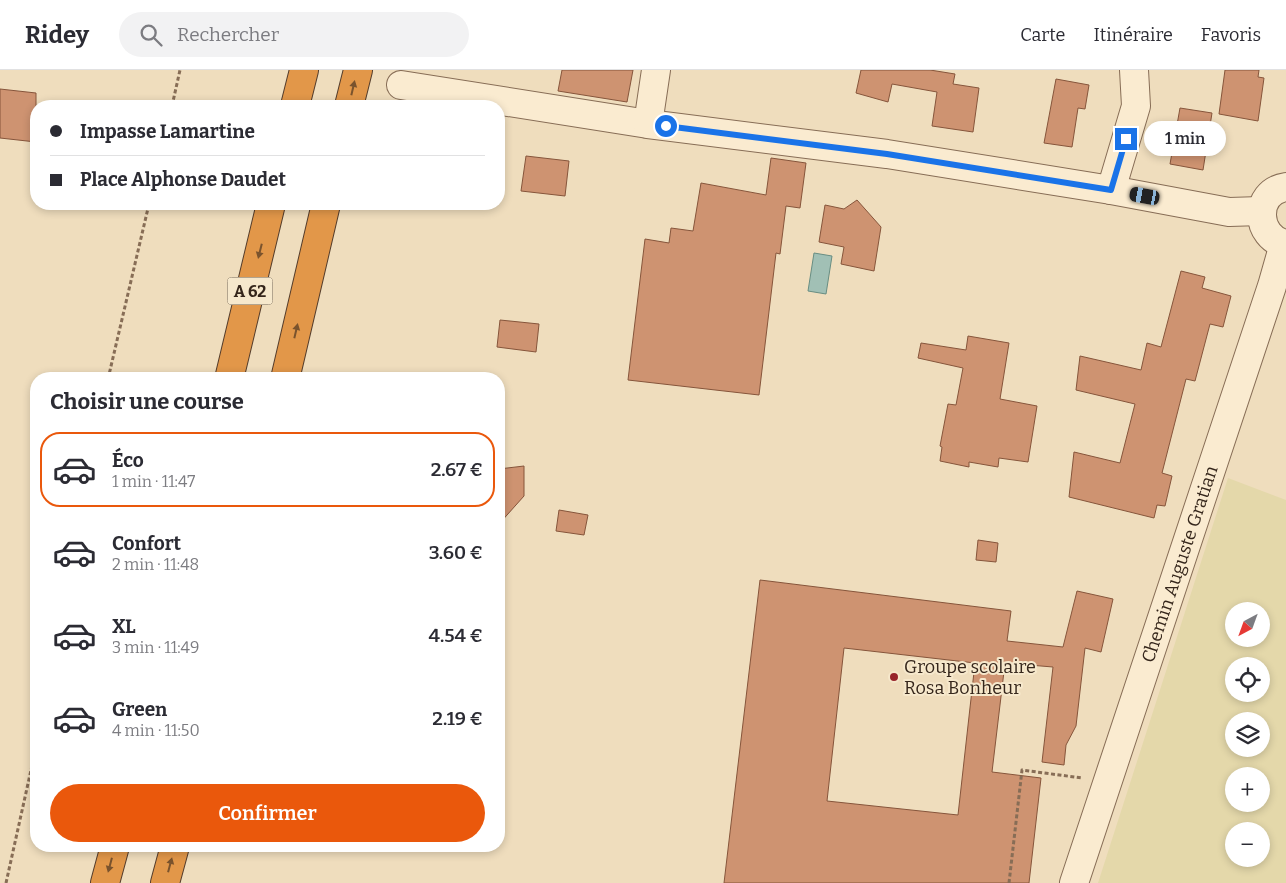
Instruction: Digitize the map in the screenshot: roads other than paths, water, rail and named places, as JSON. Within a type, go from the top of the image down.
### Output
[{"type":"highway","points":[[296,100],[304,70]]},
{"type":"highway","points":[[350,100],[358,70]]},
{"type":"highway","name":"A 62","points":[[231,372],[270,210]]},
{"type":"highway","points":[[287,372],[325,210]]},
{"type":"highway","points":[[105,883],[113,852]]},
{"type":"highway","points":[[165,883],[173,852]]},
{"type":"street","points":[[648,124],[656,70]]},
{"type":"street","points":[[1111,190],[1136,106],[1134,70]]},
{"type":"street","points":[[402,85],[497,100]]},
{"type":"street","points":[[505,101],[648,124],[887,154],[1111,190],[1229,212],[1261,212]]},
{"type":"street","points":[[1285,244],[1269,235],[1264,228],[1261,212],[1265,201],[1271,193],[1286,187]]},
{"type":"street","name":"Chemin Auguste Gratian","points":[[1074,883],[1285,244]]},
{"type":"water","points":[[814,253],[832,256],[826,294],[808,291]]},
{"type":"place","name":"Groupe scolaire Rosa Bonheur","points":[[894,677]]}]
